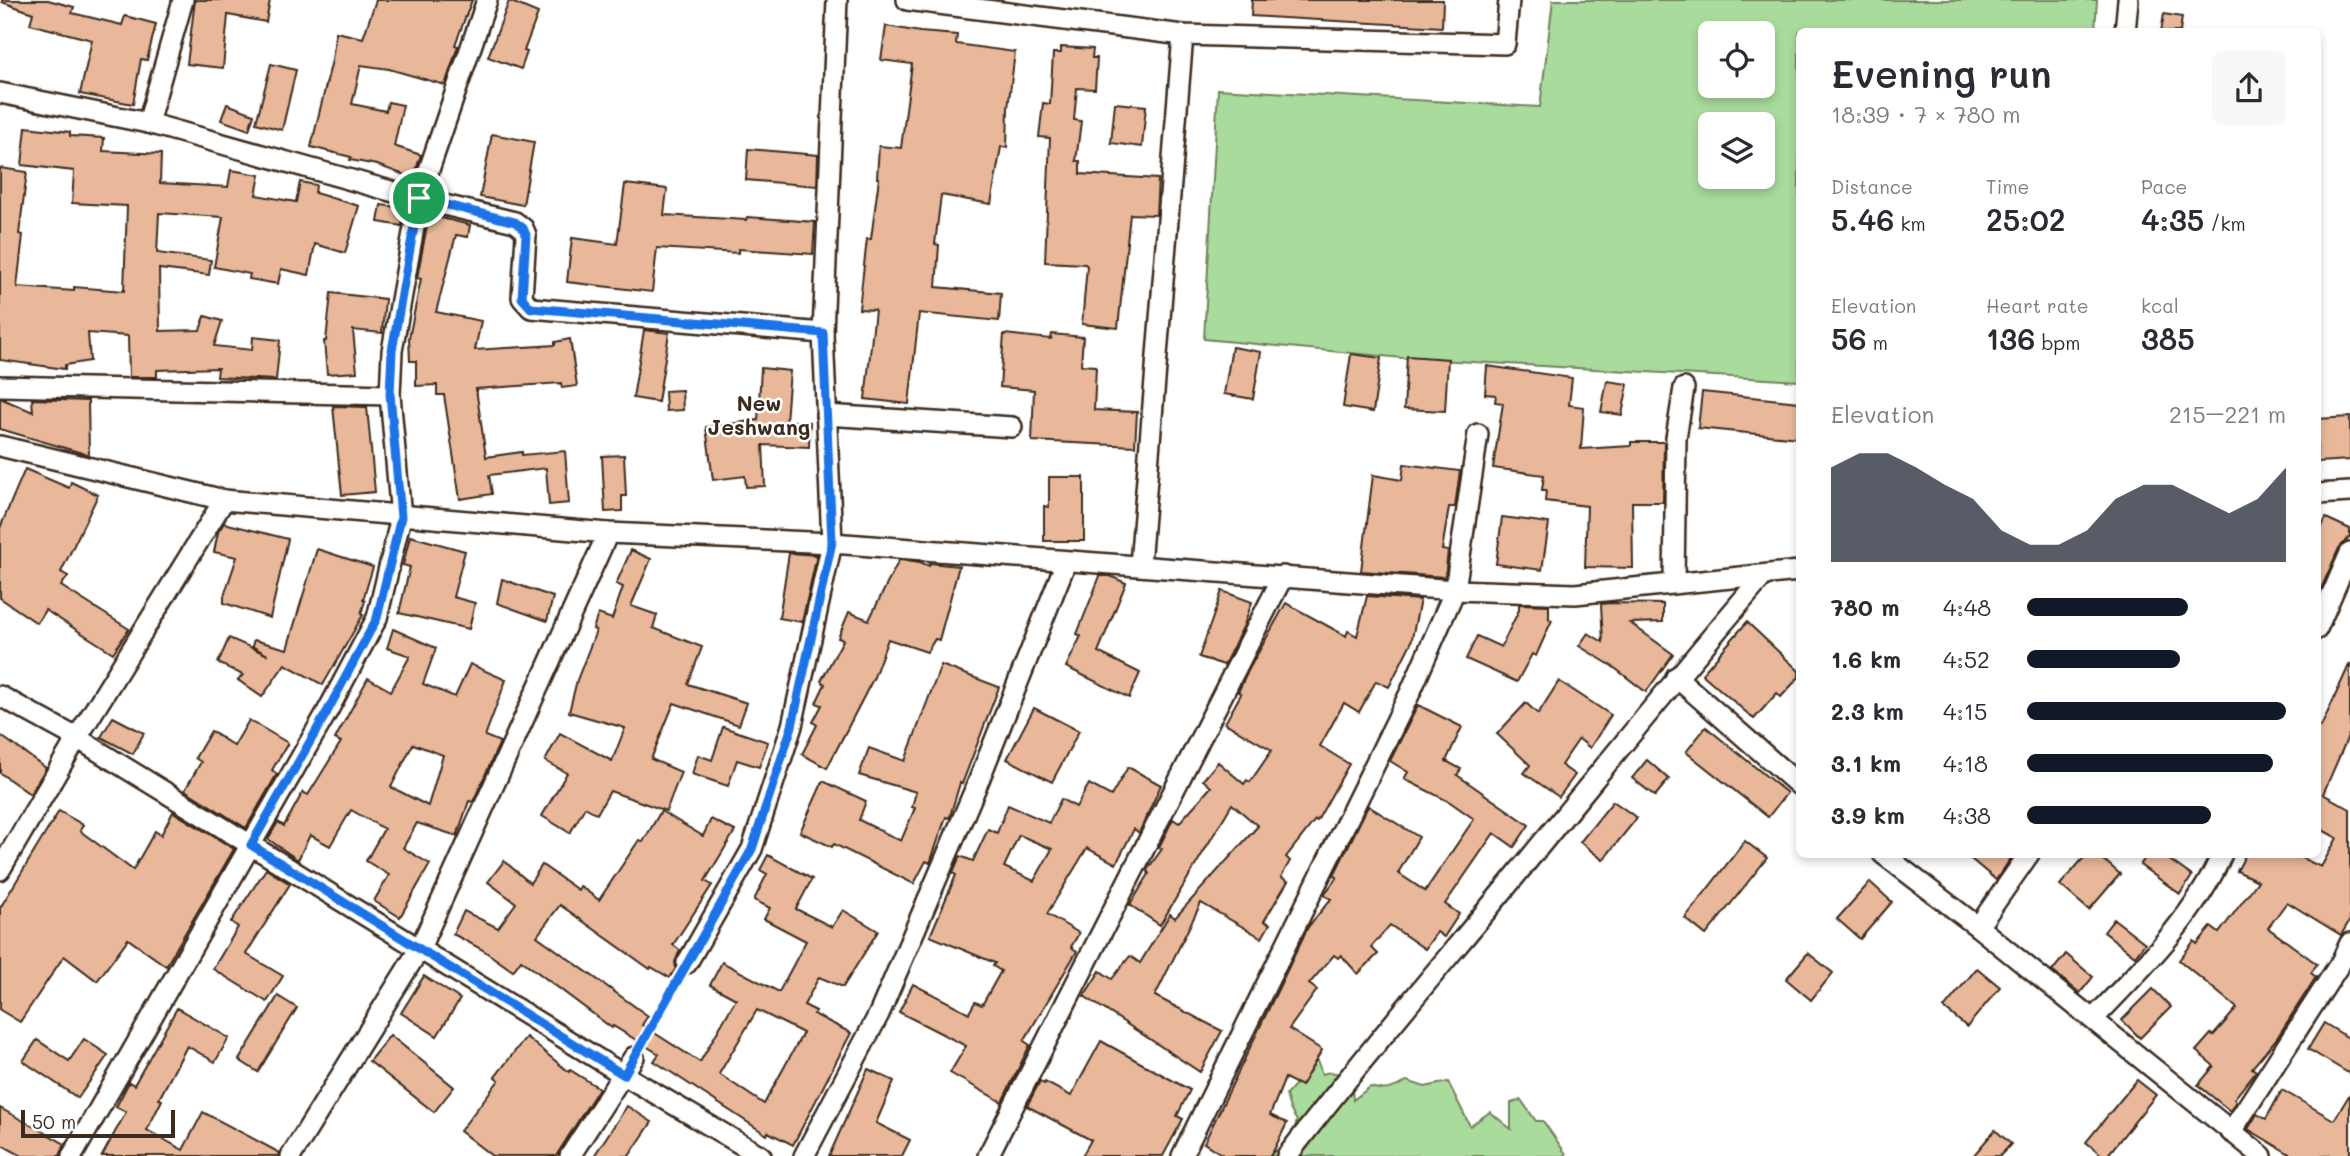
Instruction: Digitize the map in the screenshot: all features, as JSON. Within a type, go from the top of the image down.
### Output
[{"type":"street","points":[[148,123],[183,0]]},
{"type":"street","points":[[72,1156],[327,712],[377,618],[401,517],[390,394],[392,351],[419,198],[487,0]]},
{"type":"street","points":[[687,963],[752,849],[792,726],[832,542],[823,333],[836,0]]},
{"type":"street","points":[[907,0],[1183,35],[1505,44],[1509,0]]},
{"type":"street","points":[[2125,28],[2128,0]]},
{"type":"street","points":[[1140,565],[1183,35]]},
{"type":"street","points":[[0,93],[148,123],[515,222],[523,228],[526,235],[522,298],[531,308],[823,333]]},
{"type":"street","points":[[0,386],[390,394]]},
{"type":"street","points":[[1674,583],[1676,438],[1684,388]]},
{"type":"street","points":[[826,415],[1012,427]]},
{"type":"street","points":[[1182,1156],[1386,743],[1455,590],[1478,434]]},
{"type":"street","points":[[0,447],[223,500],[608,533],[832,542],[1455,590],[1575,594],[1796,571]]},
{"type":"street","points":[[2321,494],[2350,492]]},
{"type":"street","points":[[0,870],[77,738],[223,500]]},
{"type":"street","points":[[291,1156],[420,948],[608,533]]},
{"type":"street","points":[[2321,620],[2350,553]]},
{"type":"street","points":[[804,1156],[879,1014],[979,779],[1066,562]]},
{"type":"street","points":[[1287,1156],[1349,1076],[1676,677],[1764,575]]},
{"type":"street","points":[[988,1156],[1283,576]]},
{"type":"street","points":[[1676,677],[1796,782]]},
{"type":"street","points":[[0,696],[77,738],[624,1075],[761,1156]]},
{"type":"street","points":[[1888,858],[2262,1156]]},
{"type":"street","points":[[1978,927],[2026,858]]},
{"type":"street","points":[[2093,1019],[2149,961],[2211,881],[2220,858]]},
{"type":"street","points":[[2231,1132],[2341,962],[2350,943]]},
{"type":"street","points":[[570,1156],[634,1057]]},
{"type":"path","points":[[634,1057],[687,963]]},
{"type":"green space","points":[[1553,0],[2097,0],[2095,28],[1796,28],[1796,381],[1403,358],[1204,339],[1218,89],[1540,107]]},
{"type":"green space","points":[[1317,1060],[1322,1074],[1330,1072],[1345,1075],[1352,1089],[1353,1100],[1370,1087],[1389,1089],[1407,1081],[1425,1087],[1448,1082],[1470,1126],[1490,1112],[1511,1129],[1511,1103],[1521,1100],[1536,1121],[1543,1121],[1566,1154],[1268,1156],[1289,1142],[1297,1121],[1286,1095],[1295,1085],[1303,1062]]},
{"type":"building","points":[[2,0],[48,0],[74,7],[72,13],[122,25],[125,16],[156,24],[147,60],[141,59],[133,104],[80,94],[92,40],[30,24],[33,13]]},
{"type":"building","points":[[195,0],[270,0],[266,22],[228,15],[223,68],[187,64]]},
{"type":"building","points":[[376,0],[472,0],[455,45],[458,46],[445,85],[389,69],[361,65],[352,104],[386,111],[388,102],[403,105],[394,146],[421,155],[413,178],[311,147],[336,32],[363,38]]},
{"type":"building","points":[[1252,0],[1443,0],[1442,27],[1251,16]]},
{"type":"building","points":[[509,1],[538,13],[524,51],[527,52],[521,69],[488,57]]},
{"type":"building","points":[[2164,14],[2182,17],[2181,28],[2162,28]]},
{"type":"building","points":[[886,26],[957,35],[956,44],[1015,52],[1008,108],[1007,147],[1001,147],[991,204],[941,195],[935,244],[939,245],[936,287],[1001,293],[999,321],[919,313],[909,404],[865,399],[875,310],[859,309],[867,239],[871,239],[879,178],[879,146],[901,148],[912,64],[881,60]]},
{"type":"building","points":[[1061,47],[1093,49],[1092,58],[1097,58],[1095,89],[1077,88],[1074,120],[1081,121],[1076,161],[1080,161],[1080,174],[1158,179],[1156,215],[1130,214],[1118,328],[1082,324],[1085,264],[1045,262],[1050,138],[1039,137],[1043,103],[1050,104],[1053,53],[1061,53]]},
{"type":"building","points":[[271,64],[296,70],[282,130],[256,123]]},
{"type":"building","points":[[1115,103],[1146,106],[1142,147],[1111,143]]},
{"type":"building","points":[[227,104],[254,114],[249,130],[221,120]]},
{"type":"building","points":[[26,127],[70,132],[70,136],[104,138],[103,151],[161,154],[160,183],[228,187],[231,170],[260,175],[256,195],[296,202],[300,182],[316,185],[315,193],[359,206],[345,253],[315,244],[309,275],[281,269],[278,284],[249,279],[250,274],[214,267],[223,217],[159,213],[157,253],[211,260],[209,275],[159,269],[160,331],[200,330],[205,316],[222,321],[214,346],[252,350],[253,337],[280,340],[276,380],[217,377],[218,368],[157,370],[157,377],[129,377],[128,336],[88,333],[90,361],[65,365],[65,369],[0,360],[0,168],[27,172],[19,234],[23,235],[17,287],[74,291],[74,287],[124,291],[127,206],[72,203],[74,171],[22,165]]},
{"type":"building","points":[[492,134],[534,142],[523,205],[480,197]]},
{"type":"building","points":[[748,149],[818,155],[817,186],[746,180]]},
{"type":"building","points":[[625,184],[667,189],[664,215],[815,222],[813,254],[738,249],[738,253],[657,248],[652,292],[567,282],[572,238],[617,244]]},
{"type":"building","points":[[381,205],[405,208],[402,226],[378,222]]},
{"type":"building","points":[[429,215],[470,225],[468,237],[456,235],[436,312],[481,321],[475,350],[555,345],[555,342],[570,339],[577,386],[562,388],[561,383],[476,389],[486,457],[522,452],[522,455],[565,451],[569,503],[549,505],[546,468],[489,475],[492,494],[460,499],[444,395],[437,395],[437,385],[416,386],[416,361],[410,361],[409,338],[421,279],[417,278]]},
{"type":"building","points":[[331,293],[385,299],[382,333],[353,330],[357,372],[327,374],[324,341]]},
{"type":"building","points":[[644,330],[669,333],[658,402],[633,398]]},
{"type":"building","points":[[1004,334],[1051,339],[1052,334],[1083,337],[1081,365],[1096,366],[1094,410],[1137,412],[1135,446],[1032,441],[1034,390],[1000,387]]},
{"type":"building","points":[[1232,347],[1261,352],[1253,399],[1224,394]]},
{"type":"building","points":[[1351,354],[1381,358],[1373,412],[1343,407]]},
{"type":"building","points":[[1407,356],[1448,359],[1445,411],[1404,409]]},
{"type":"building","points":[[1487,366],[1572,378],[1569,405],[1584,407],[1581,449],[1631,446],[1631,442],[1664,442],[1663,502],[1632,502],[1633,568],[1585,567],[1587,506],[1545,501],[1546,490],[1542,490],[1544,475],[1493,468],[1503,403],[1495,402],[1496,395],[1485,394]]},
{"type":"building","points":[[761,368],[790,371],[786,421],[810,422],[809,447],[763,445],[765,486],[746,487],[745,476],[713,480],[706,427],[758,420]]},
{"type":"building","points":[[1607,381],[1628,384],[1622,415],[1601,412]]},
{"type":"building","points":[[682,390],[683,410],[666,411],[665,391]]},
{"type":"building","points":[[1702,392],[1796,402],[1796,438],[1698,428]]},
{"type":"building","points":[[0,398],[33,412],[32,399],[88,401],[89,455],[0,429]]},
{"type":"building","points":[[333,406],[367,407],[375,492],[342,495]]},
{"type":"building","points":[[2350,417],[2350,460],[2321,462],[2321,419]]},
{"type":"building","points":[[624,455],[626,496],[622,496],[622,511],[605,512],[602,456]]},
{"type":"building","points":[[1404,464],[1460,471],[1455,507],[1449,507],[1442,550],[1448,551],[1445,577],[1361,571],[1373,475],[1402,480]]},
{"type":"building","points":[[25,469],[69,488],[71,482],[98,495],[61,572],[68,576],[61,586],[129,629],[113,653],[45,610],[37,623],[0,598],[0,528]]},
{"type":"building","points":[[1049,477],[1084,477],[1084,541],[1044,541],[1044,506],[1049,507]]},
{"type":"building","points":[[1502,517],[1549,523],[1542,570],[1496,564]]},
{"type":"building","points":[[2326,518],[2350,529],[2350,537],[2339,548],[2321,589],[2321,529]]},
{"type":"building","points":[[224,523],[288,539],[270,618],[224,603],[237,557],[214,552],[218,532]]},
{"type":"building","points":[[410,536],[465,551],[453,597],[475,603],[469,629],[399,613],[410,567],[403,565]]},
{"type":"building","points":[[317,549],[373,567],[363,600],[363,615],[323,685],[285,664],[262,697],[238,680],[243,675],[218,663],[229,638],[268,655],[252,646],[254,640],[287,649]]},
{"type":"building","points":[[631,550],[651,559],[631,606],[657,615],[653,628],[702,647],[688,684],[747,703],[739,725],[674,703],[651,759],[681,772],[666,811],[610,791],[597,814],[585,807],[570,833],[542,816],[567,773],[545,761],[560,733],[612,761],[625,728],[569,712],[577,680],[596,631],[593,629],[598,614],[612,619],[623,587],[616,584]]},
{"type":"building","points":[[789,553],[817,555],[802,622],[779,618]]},
{"type":"building","points":[[899,560],[920,562],[929,566],[930,563],[959,566],[939,640],[935,639],[927,652],[888,639],[874,677],[827,768],[802,754],[817,725],[813,722],[822,705],[816,703],[825,684],[821,681],[843,640],[838,638],[849,612],[869,620]]},
{"type":"building","points":[[1100,576],[1110,576],[1126,583],[1098,652],[1140,673],[1129,698],[1066,667],[1081,636],[1077,634]]},
{"type":"building","points":[[502,579],[553,597],[547,621],[497,603]]},
{"type":"building","points":[[1222,591],[1252,602],[1224,665],[1199,657]]},
{"type":"building","points":[[1367,596],[1420,600],[1411,643],[1389,687],[1376,681],[1359,712],[1344,703],[1320,746],[1349,764],[1317,821],[1315,820],[1286,857],[1290,861],[1281,877],[1288,881],[1264,921],[1270,924],[1262,938],[1201,903],[1155,996],[1222,1031],[1200,1072],[1084,996],[1100,971],[1112,979],[1130,956],[1140,963],[1170,914],[1175,918],[1258,826],[1232,804],[1160,925],[1130,905],[1149,874],[1147,870],[1162,849],[1159,847],[1173,819],[1179,823],[1211,787],[1203,780],[1218,762],[1244,784],[1247,780],[1250,782],[1272,750],[1225,723],[1241,694],[1238,692],[1249,669],[1286,603],[1346,636],[1348,631],[1357,636]]},
{"type":"building","points":[[1519,604],[1549,605],[1549,619],[1552,620],[1536,656],[1532,654],[1517,682],[1466,659],[1477,636],[1501,647],[1519,610]]},
{"type":"building","points":[[1601,604],[1663,604],[1663,622],[1630,623],[1673,654],[1646,692],[1612,666],[1579,646],[1588,633],[1603,642]]},
{"type":"building","points":[[1747,622],[1796,668],[1796,680],[1781,697],[1777,693],[1754,719],[1702,674]]},
{"type":"building","points":[[393,629],[436,648],[423,684],[455,697],[470,664],[506,680],[485,736],[500,742],[473,802],[469,801],[457,836],[417,823],[403,848],[430,864],[400,917],[374,901],[389,875],[366,861],[384,829],[351,810],[330,846],[310,835],[298,860],[268,839],[278,822],[284,826],[303,792],[308,795],[341,742],[335,739],[368,678],[391,691],[410,656],[387,648]],"holes":[[[413,744],[443,755],[428,806],[391,787]]]},
{"type":"building","points":[[2350,663],[2350,732],[2323,794],[2350,809],[2350,920],[2341,935],[2287,902],[2268,928],[2317,964],[2311,973],[2316,977],[2277,1038],[2252,1068],[2256,1071],[2234,1099],[2236,1101],[2230,1111],[2198,1085],[2214,1066],[2196,1051],[2237,1008],[2179,960],[2194,941],[2197,944],[2211,927],[2219,933],[2258,881],[2237,871],[2244,858],[2302,858],[2321,867],[2337,838],[2321,829],[2321,727]]},
{"type":"building","points":[[941,665],[999,687],[930,863],[926,861],[914,884],[834,844],[832,847],[800,832],[823,781],[866,801],[859,820],[901,841],[915,808],[912,807],[916,792],[859,775],[869,748],[905,761]]},
{"type":"building","points":[[1559,681],[1611,715],[1590,748],[1579,739],[1561,765],[1575,775],[1559,797],[1524,773],[1530,765],[1497,734],[1526,703],[1538,714]]},
{"type":"building","points":[[1418,705],[1462,727],[1446,761],[1461,769],[1457,775],[1529,825],[1514,847],[1494,833],[1445,904],[1459,914],[1444,937],[1437,932],[1425,949],[1390,925],[1371,947],[1378,954],[1358,974],[1341,955],[1338,958],[1334,955],[1309,984],[1317,990],[1289,1029],[1322,1050],[1301,1086],[1285,1078],[1270,1115],[1287,1123],[1274,1150],[1270,1156],[1225,1156],[1204,1143],[1308,927],[1331,899],[1324,895],[1337,877],[1334,875],[1368,806],[1419,837],[1398,873],[1425,891],[1474,819],[1450,802],[1404,779],[1408,772],[1390,761]]},
{"type":"building","points":[[1034,708],[1079,731],[1052,782],[1007,759]]},
{"type":"building","points":[[113,717],[144,733],[133,754],[101,737]]},
{"type":"building","points":[[249,720],[288,743],[272,770],[277,774],[246,828],[185,790],[201,762],[195,758],[211,731],[234,746]]},
{"type":"building","points":[[723,727],[768,742],[759,767],[737,760],[728,786],[692,774],[698,755],[712,760]]},
{"type":"building","points":[[1706,727],[1787,793],[1768,817],[1686,752]]},
{"type":"building","points":[[0,735],[46,768],[30,794],[0,773]]},
{"type":"building","points":[[1647,760],[1669,779],[1655,796],[1632,778]]},
{"type":"building","points":[[1128,767],[1161,785],[1139,833],[1134,829],[1116,864],[1087,848],[1047,914],[1079,933],[1071,947],[1077,951],[1024,1041],[1030,1045],[1002,1102],[950,1073],[966,1046],[899,1012],[913,984],[969,1013],[975,1002],[982,1005],[1001,971],[993,966],[995,963],[930,936],[956,875],[953,873],[960,856],[973,861],[988,829],[997,833],[1008,805],[1049,823],[1061,799],[1076,807],[1089,784],[1111,796]],"holes":[[[1019,835],[1052,849],[1034,881],[1004,867]]]},
{"type":"building","points":[[1613,801],[1637,818],[1603,860],[1580,842]]},
{"type":"building","points":[[59,811],[83,825],[80,831],[133,870],[155,831],[161,835],[173,812],[234,849],[166,966],[128,939],[97,981],[64,956],[20,1022],[0,1010],[0,908]]},
{"type":"building","points":[[661,811],[703,836],[711,819],[735,831],[705,881],[712,885],[673,945],[680,950],[675,962],[676,968],[670,978],[651,967],[650,969],[560,905],[537,936],[648,1016],[642,1025],[700,1062],[736,999],[710,985],[722,962],[779,992],[806,941],[764,919],[770,908],[754,900],[767,874],[760,870],[768,855],[812,879],[796,909],[832,927],[843,910],[878,931],[843,987],[819,977],[804,1005],[816,1011],[814,1014],[851,1033],[793,1145],[768,1132],[767,1135],[654,1061],[659,1054],[613,1026],[612,1028],[521,960],[513,971],[483,950],[453,934],[464,911],[498,928],[516,903],[488,882],[504,861],[530,883],[542,865],[578,890],[580,886],[599,900],[639,840],[643,842]],"holes":[[[757,1010],[803,1033],[764,1104],[719,1074]]]},
{"type":"building","points":[[1745,841],[1767,858],[1706,935],[1685,918]]},
{"type":"building","points":[[1970,858],[2011,858],[1996,880]]},
{"type":"building","points":[[2084,858],[2102,858],[2120,874],[2089,910],[2060,885]]},
{"type":"building","points":[[2145,858],[2167,858],[2192,876],[2180,894],[2140,865]]},
{"type":"building","points":[[266,869],[290,884],[246,954],[283,976],[267,1002],[213,969],[238,927],[231,922]]},
{"type":"building","points":[[1870,882],[1892,902],[1860,939],[1837,919]]},
{"type":"building","points":[[2114,919],[2145,943],[2135,956],[2104,932]]},
{"type":"building","points":[[1808,953],[1833,973],[1811,1000],[1786,979]]},
{"type":"building","points":[[2066,954],[2093,977],[2080,993],[2052,971]]},
{"type":"building","points":[[1977,968],[2000,987],[1967,1027],[1944,1008]]},
{"type":"building","points":[[424,976],[460,999],[437,1036],[401,1013]]},
{"type":"building","points":[[2153,989],[2171,1007],[2140,1038],[2122,1020]]},
{"type":"building","points":[[278,996],[297,1008],[258,1072],[239,1060]]},
{"type":"building","points":[[177,1008],[229,1038],[215,1062],[187,1046],[159,1099],[162,1100],[147,1130],[183,1150],[203,1112],[280,1153],[279,1156],[102,1156],[126,1112],[116,1107],[129,1082],[134,1085]]},
{"type":"building","points":[[2324,1023],[2350,1039],[2350,1074],[2308,1049]]},
{"type":"building","points":[[390,1035],[454,1087],[434,1112],[369,1061]]},
{"type":"building","points":[[526,1037],[569,1072],[570,1070],[599,1088],[556,1156],[492,1156],[460,1131],[499,1080],[495,1077]]},
{"type":"building","points":[[84,1039],[108,1055],[78,1098],[23,1061],[37,1040],[69,1061]]},
{"type":"building","points":[[1101,1041],[1190,1090],[1177,1116],[1183,1119],[1163,1156],[1082,1156],[1091,1140],[1027,1106],[1040,1081],[1071,1096]]},
{"type":"building","points":[[868,1069],[894,1081],[876,1123],[910,1140],[902,1156],[829,1156]]},
{"type":"building","points":[[2137,1080],[2156,1095],[2107,1156],[2103,1156],[2086,1142]]},
{"type":"building","points":[[2282,1090],[2334,1120],[2350,1094],[2350,1156],[2293,1156],[2248,1129],[2257,1114],[2266,1119]]},
{"type":"building","points":[[627,1106],[652,1122],[629,1156],[594,1156]]},
{"type":"building","points":[[0,1108],[65,1144],[60,1156],[22,1156],[0,1144]]},
{"type":"building","points":[[1995,1130],[2011,1144],[2000,1156],[1973,1156]]},
{"type":"district","name":"New Jeshwang","points":[[759,414]]},
{"type":"route","points":[[419,198],[515,222],[523,228],[526,235],[522,298],[531,308],[823,333],[832,542],[792,726],[752,849],[624,1075],[251,845],[377,618],[401,517],[390,394],[392,351],[419,198]]}]
